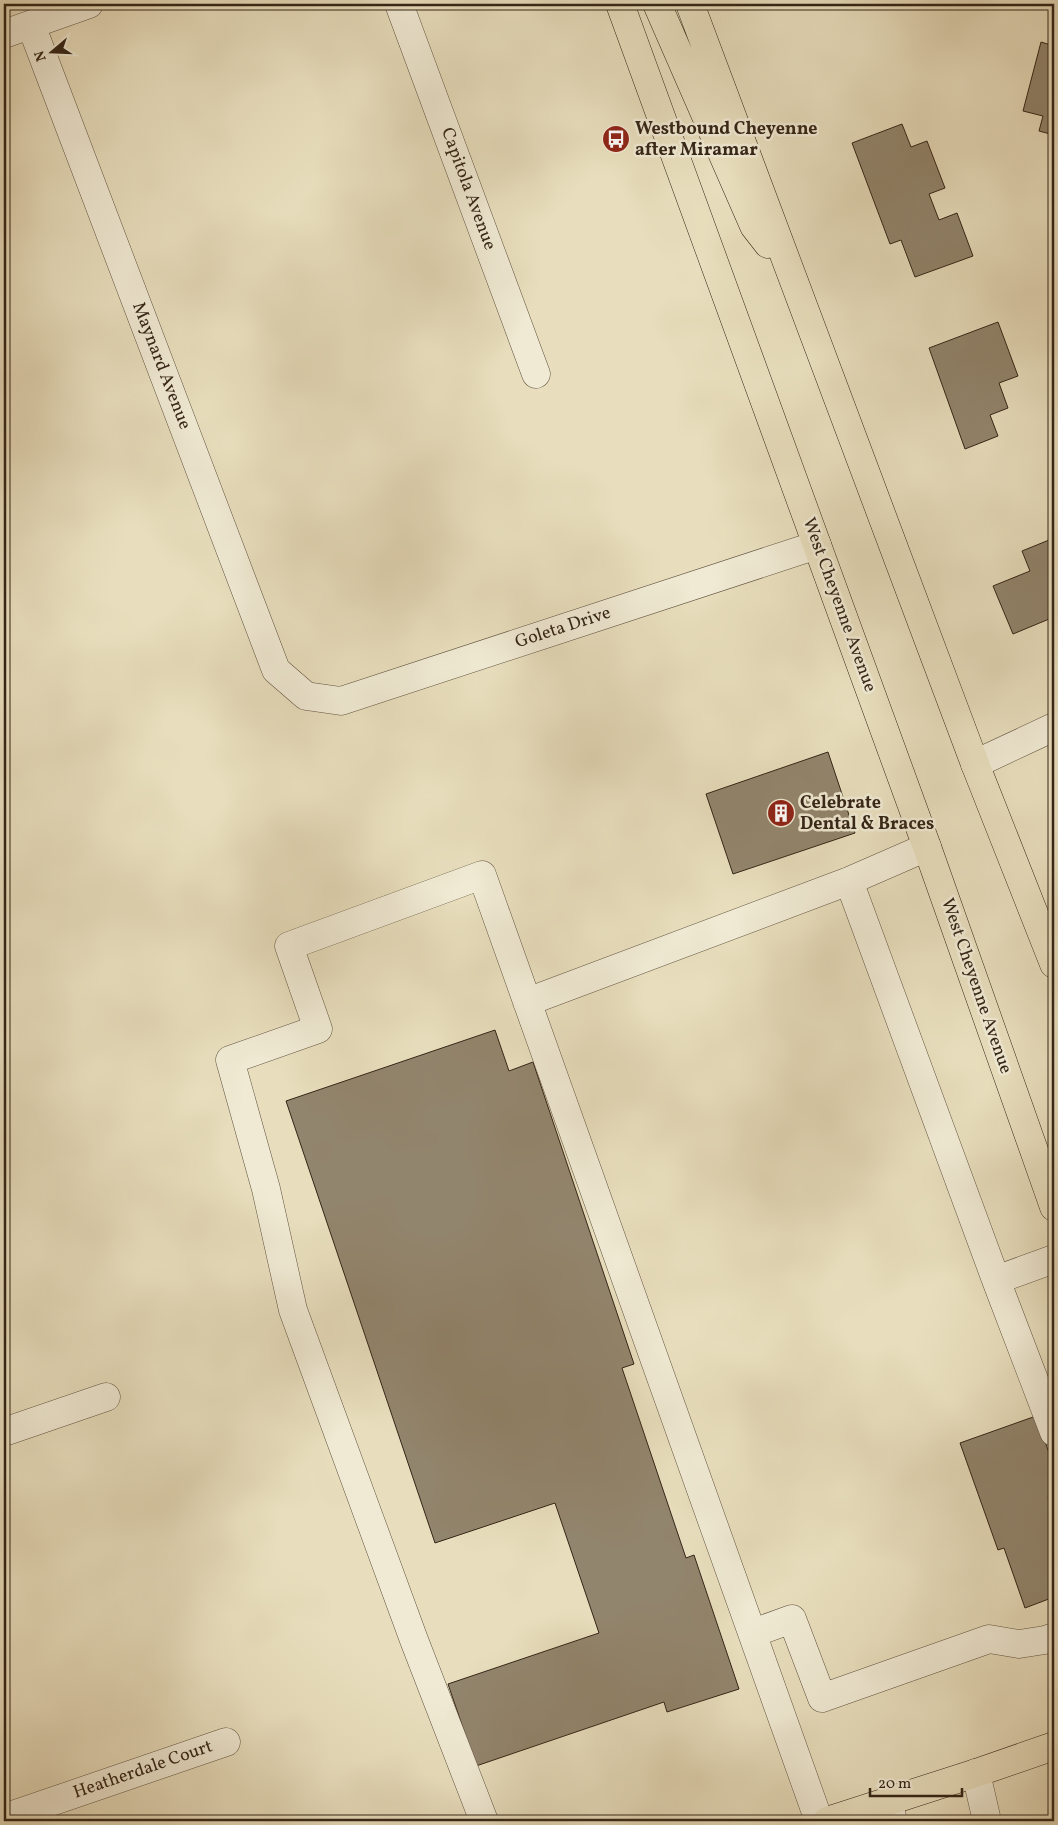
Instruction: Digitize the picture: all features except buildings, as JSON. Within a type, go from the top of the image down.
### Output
[{"type":"main road","name":"West Cheyenne Avenue","points":[[620,4],[927,847],[1054,1208]]},
{"type":"main road","points":[[657,4],[754,226],[790,272]]},
{"type":"main road","points":[[690,4],[975,764],[1054,964]]},
{"type":"main road","points":[[827,1821],[890,1811],[976,1773],[1054,1746]]},
{"type":"street","points":[[4,34],[89,4]]},
{"type":"street","name":"Capitola Avenue","points":[[399,4],[536,374]]},
{"type":"street","name":"Maynard Avenue","points":[[31,25],[276,670],[306,696]]},
{"type":"street","name":"Goleta Drive","points":[[306,696],[340,700],[817,545]]},
{"type":"street","points":[[975,764],[1054,727]]},
{"type":"street","points":[[526,1002],[849,881],[927,847]]},
{"type":"street","points":[[484,1821],[414,1640],[293,1310],[266,1189],[230,1060],[318,1029],[288,946],[482,875],[820,1821]]},
{"type":"street","points":[[849,881],[1054,1432]]},
{"type":"street","points":[[996,1280],[1054,1259]]},
{"type":"street","points":[[4,1432],[106,1397]]},
{"type":"street","points":[[753,1633],[792,1618],[822,1698],[989,1639],[1019,1644],[1054,1637]]},
{"type":"street","name":"Heatherdale Court","points":[[4,1818],[226,1742]]},
{"type":"street","points":[[976,1773],[987,1821]]},
{"type":"place","name":"Westbound Cheyenne after Miramar","points":[[616,139]]},
{"type":"place","name":"Celebrate Dental & Braces","points":[[781,813]]}]
